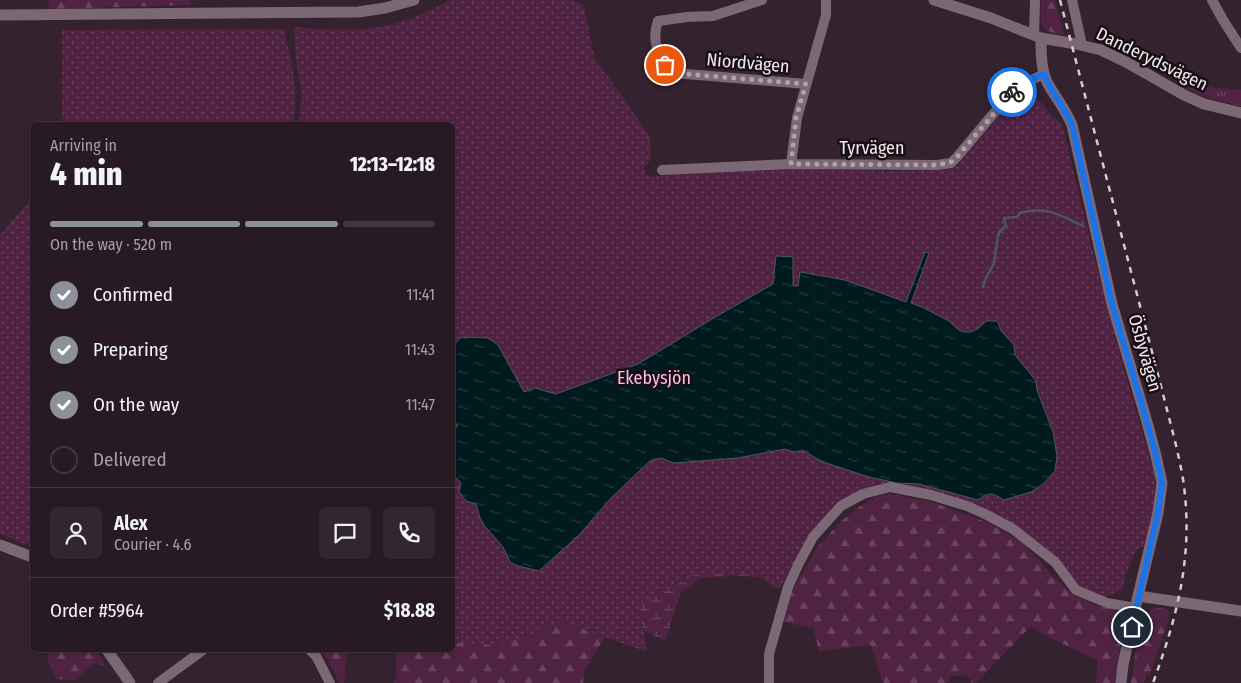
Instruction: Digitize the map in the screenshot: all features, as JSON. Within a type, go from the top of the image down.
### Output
[{"type":"street","points":[[0,14],[358,12],[385,8],[414,0]]},
{"type":"street","name":"Niordvägen","points":[[762,0],[713,16],[658,21],[654,32],[656,44],[665,65],[674,73],[806,84]]},
{"type":"street","points":[[791,164],[796,118],[826,15],[826,0]]},
{"type":"street","name":"Danderydsvägen","points":[[934,0],[991,18],[1038,37],[1101,50],[1184,95],[1204,104],[1241,113]]},
{"type":"street","points":[[1035,0],[1038,37]]},
{"type":"street","points":[[1072,0],[1082,45]]},
{"type":"street","points":[[1212,0],[1241,48]]},
{"type":"street","name":"Ösbyvägen","points":[[1038,37],[1044,74],[1072,125],[1112,304],[1150,431],[1162,483],[1158,513],[1138,596],[1121,683]]},
{"type":"street","name":"Tyrvägen","points":[[662,170],[791,164],[937,165],[951,162],[1015,88],[1044,74]]},
{"type":"street","points":[[769,683],[768,654],[788,587],[813,537],[841,506],[863,494],[890,487],[931,495],[967,506],[987,515],[1013,529],[1055,562],[1076,590],[1107,603],[1136,608]]},
{"type":"street","points":[[0,545],[30,556]]},
{"type":"street","points":[[1138,596],[1241,610]]},
{"type":"street","points":[[107,652],[130,683]]},
{"type":"street","points":[[158,683],[200,652]]},
{"type":"street","points":[[312,652],[330,683]]},
{"type":"green space","points":[[48,0],[190,0],[190,5],[50,9]]},
{"type":"green space","name":"Ekebysjön","points":[[451,0],[572,0],[584,5],[594,57],[650,136],[651,159],[645,167],[646,174],[656,177],[673,172],[774,169],[946,170],[958,165],[1011,102],[1039,100],[1052,116],[1062,124],[1092,248],[1154,474],[1156,491],[1151,529],[1146,546],[1137,549],[1126,573],[1123,590],[1102,598],[1082,588],[1046,552],[1005,521],[892,488],[846,506],[801,556],[780,587],[774,588],[759,575],[698,573],[640,604],[647,652],[560,621],[524,638],[490,645],[455,643],[455,122],[298,122],[302,94],[296,60],[294,27],[342,30],[366,29],[390,25],[422,14]]},
{"type":"green space","points":[[1041,0],[1055,0],[1064,35],[1045,29],[1041,17]]},
{"type":"green space","points":[[284,29],[295,88],[293,122],[62,122],[62,30]]},
{"type":"green space","points":[[1180,84],[1241,90],[1241,106],[1201,95]]},
{"type":"green space","points":[[30,200],[30,546],[0,534],[0,235]]},
{"type":"green space","points":[[890,494],[932,502],[989,523],[1022,542],[1052,575],[1074,595],[1093,604],[1116,611],[1124,617],[1115,683],[1096,683],[1098,661],[1043,634],[1031,626],[976,683],[971,683],[971,679],[966,675],[952,676],[947,683],[884,683],[871,645],[819,651],[813,628],[783,622],[787,600],[816,549],[840,522],[859,507],[875,497]]},
{"type":"green space","points":[[688,549],[782,580],[736,576],[700,578],[681,592],[665,641],[635,626],[633,594]]},
{"type":"green space","points":[[455,560],[610,628],[584,672],[583,683],[394,683],[397,675],[395,652],[455,652]]},
{"type":"green space","points":[[1153,608],[1168,610],[1170,615],[1150,675],[1147,674],[1144,683],[1131,683],[1138,637],[1146,616]]},
{"type":"green space","points":[[49,652],[97,652],[106,666],[95,663],[74,680],[56,679],[47,658]]},
{"type":"green space","points":[[320,652],[347,652],[344,683],[340,683],[326,657]]},
{"type":"water","name":"Ekebysjön","points":[[925,252],[929,253],[911,303],[947,320],[963,332],[974,331],[986,321],[997,321],[1002,332],[1014,345],[1015,355],[1036,381],[1037,390],[1053,432],[1057,456],[1055,471],[1043,484],[1031,492],[1004,500],[988,494],[978,500],[919,484],[897,483],[869,477],[820,461],[805,451],[794,452],[785,449],[737,458],[674,463],[661,458],[650,461],[611,498],[579,535],[539,571],[510,562],[503,547],[484,525],[476,504],[466,501],[459,492],[461,483],[455,477],[455,429],[457,426],[455,420],[455,343],[462,337],[488,338],[498,345],[524,392],[535,388],[556,394],[638,364],[773,284],[776,256],[793,257],[793,286],[798,286],[800,272],[845,280],[906,302]]},
{"type":"waterway","points":[[983,287],[994,263],[998,236],[1000,231],[1006,226],[1004,218],[1017,217],[1020,213],[1030,211],[1046,211],[1060,215],[1083,226]]},
{"type":"railway","points":[[1060,0],[1163,394],[1183,479],[1186,533],[1182,583],[1170,633],[1153,683]]},
{"type":"way so far","points":[[665,65],[674,73],[806,84],[796,118],[791,164],[937,165],[951,162],[1012,92]]},
{"type":"route","points":[[1012,92],[1015,88],[1044,74],[1072,125],[1112,304],[1156,456],[1162,483],[1158,513],[1132,627]]}]
